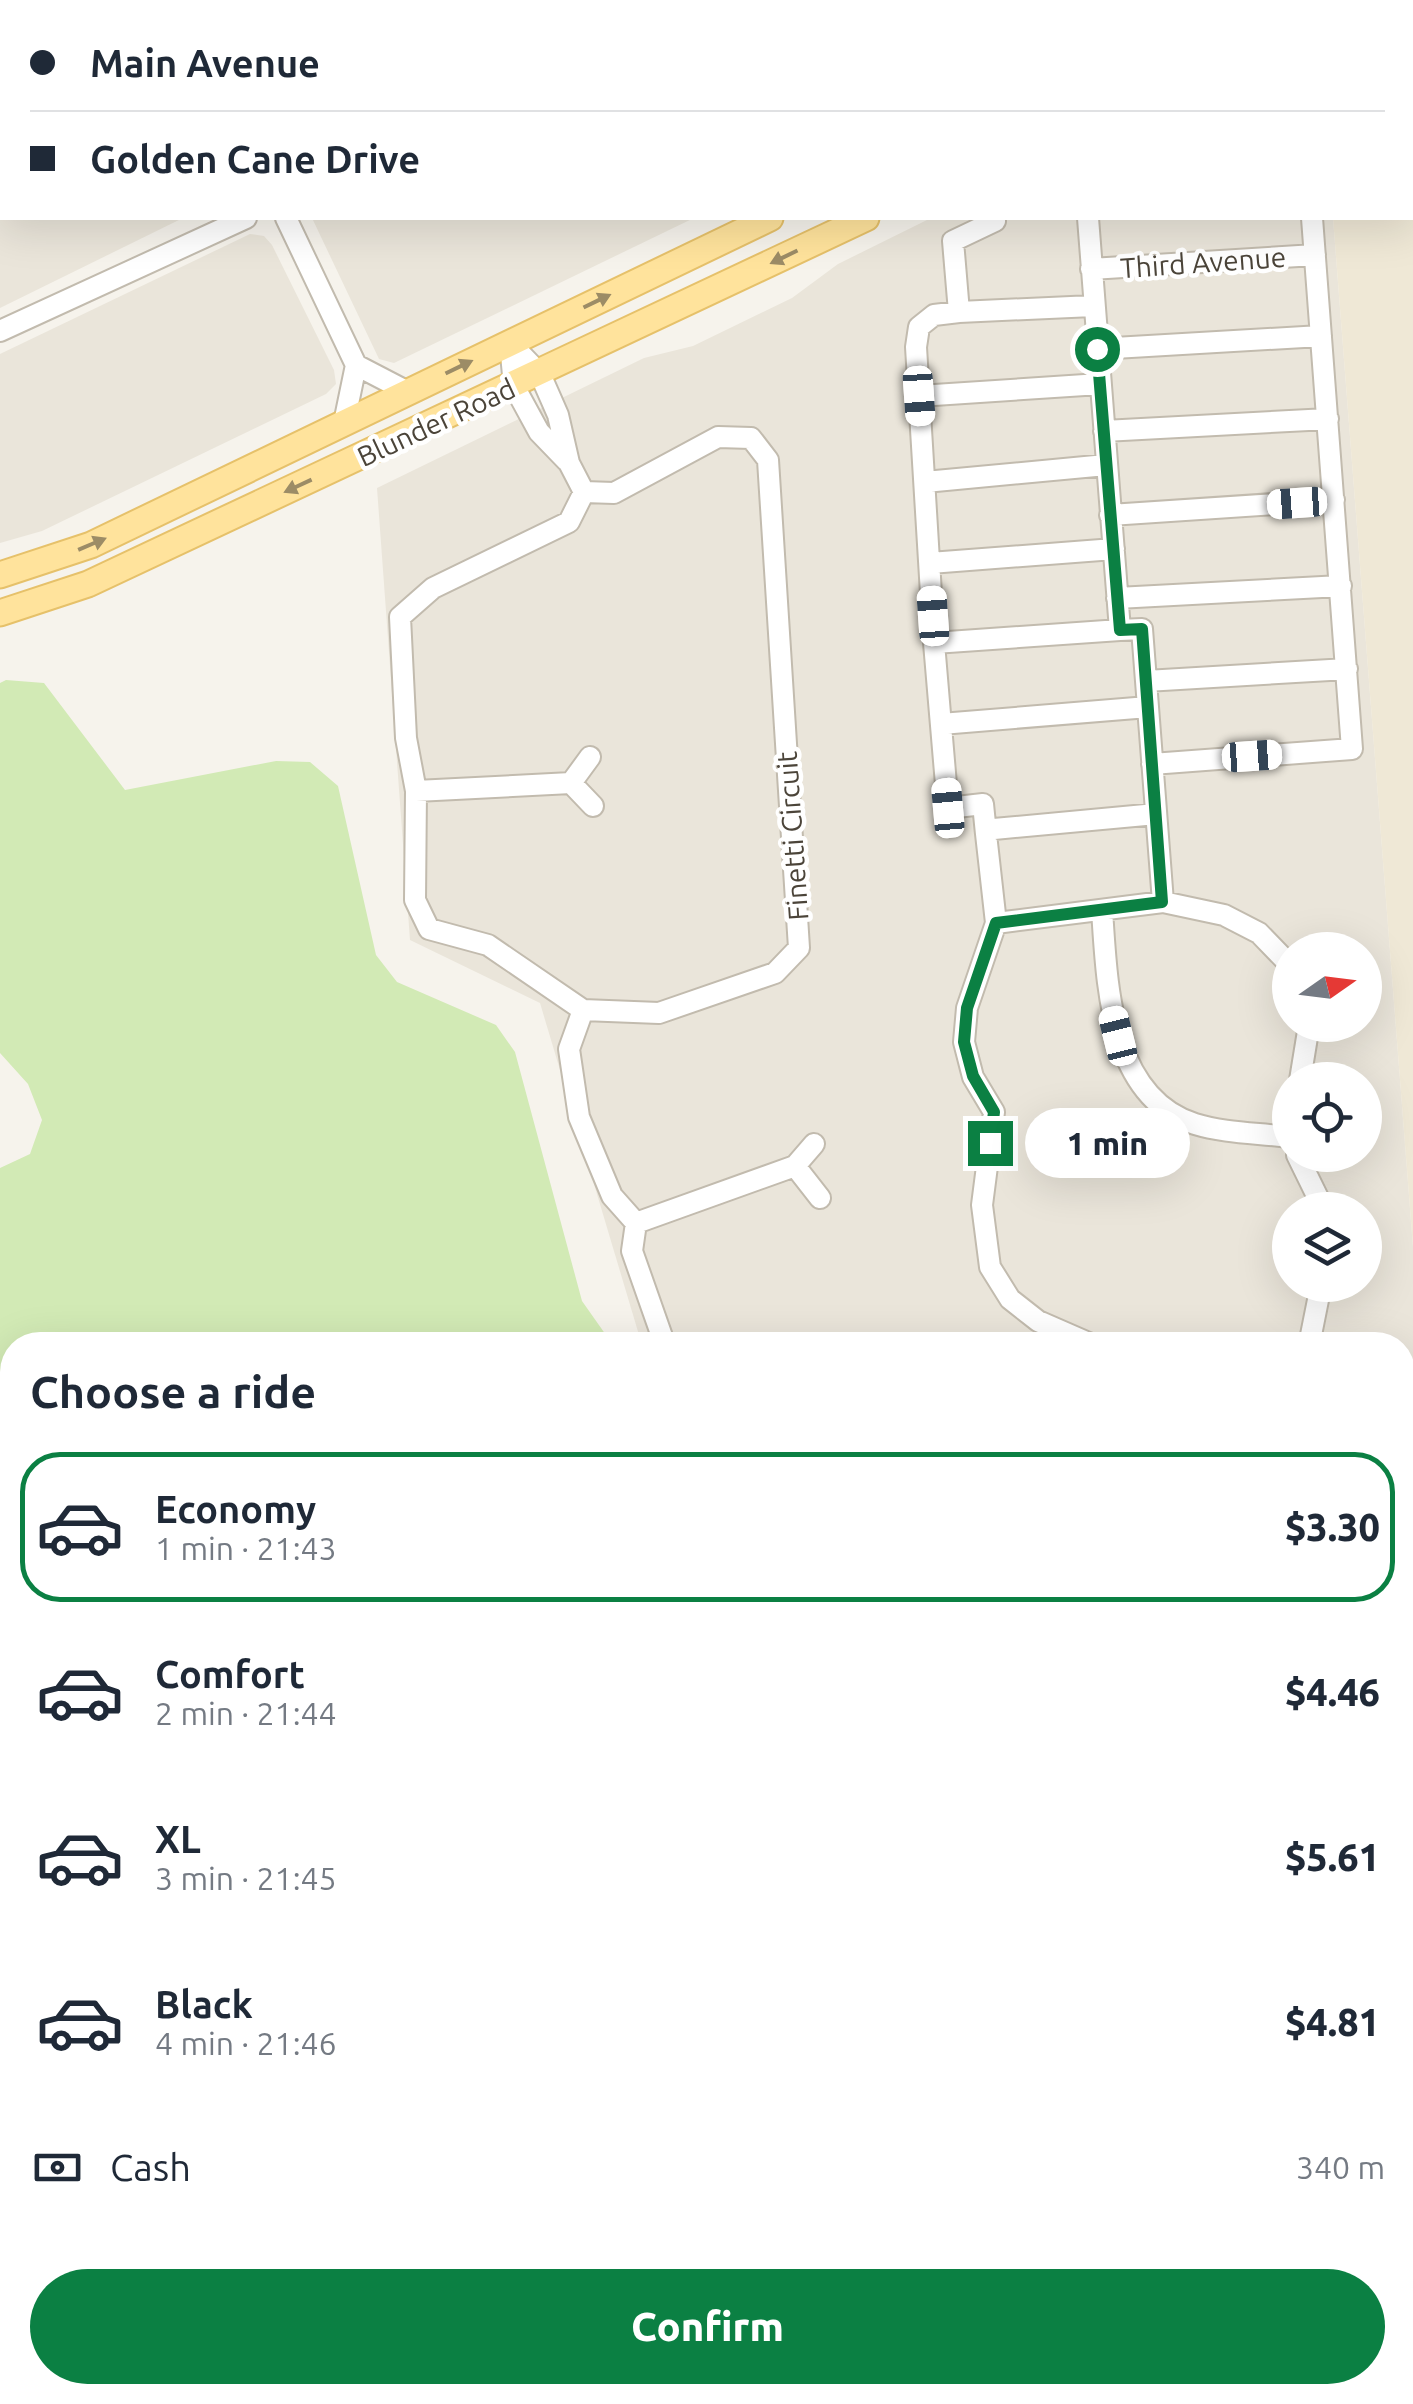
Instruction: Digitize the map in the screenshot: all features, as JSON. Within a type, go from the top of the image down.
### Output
[{"type":"main road","name":"Blunder Road","points":[[0,575],[91,545],[766,220]]},
{"type":"main road","name":"Blunder Road","points":[[0,613],[88,584],[862,220]]},
{"type":"street","points":[[0,331],[242,220]]},
{"type":"street","points":[[287,220],[356,365],[408,392]]},
{"type":"street","points":[[959,312],[953,241],[996,220]]},
{"type":"street","points":[[1088,220],[1120,630]]},
{"type":"street","points":[[1152,764],[1352,749],[1312,220]]},
{"type":"street","name":"Third Avenue","points":[[1091,269],[1315,254]]},
{"type":"street","points":[[1062,1332],[1038,1321],[1010,1298],[990,1267],[982,1205],[994,1112],[973,1076],[964,1042],[967,1008],[996,923],[983,804],[948,808],[916,347],[919,327],[934,315],[1093,306]]},
{"type":"street","points":[[1097,349],[1322,336]]},
{"type":"street","points":[[510,343],[540,374],[558,415],[569,463],[584,492],[570,522],[433,588],[400,617],[406,738],[416,792],[415,900],[428,929],[488,945],[582,1010],[569,1048],[580,1117],[612,1196],[636,1222]]},
{"type":"street","points":[[510,343],[514,386],[539,432],[569,463]]},
{"type":"street","points":[[344,423],[356,365]]},
{"type":"street","points":[[919,396],[1100,384]]},
{"type":"street","points":[[1104,430],[1328,419]]},
{"type":"street","name":"Finetti Circuit","points":[[582,1010],[660,1013],[775,974],[798,948],[768,460],[751,438],[718,437],[614,492],[584,492]]},
{"type":"street","points":[[924,482],[1106,465]]},
{"type":"street","points":[[1110,516],[1334,500]]},
{"type":"street","points":[[930,562],[1114,549]]},
{"type":"street","points":[[1118,598],[1341,586]]},
{"type":"street","points":[[934,643],[1142,629],[1162,902]]},
{"type":"street","points":[[1146,682],[1346,670]]},
{"type":"street","points":[[941,724],[1148,707]]},
{"type":"street","points":[[571,783],[590,757]]},
{"type":"street","points":[[416,792],[571,783],[593,806]]},
{"type":"street","points":[[986,834],[994,829],[1156,814]]},
{"type":"street","points":[[996,923],[1162,902],[1224,915],[1260,934],[1272,946]]},
{"type":"street","points":[[1102,910],[1108,997],[1118,1036],[1138,1078],[1164,1107],[1195,1124],[1272,1137]]},
{"type":"street","points":[[636,1222],[796,1166],[814,1144]]},
{"type":"street","points":[[796,1166],[820,1198]]},
{"type":"street","points":[[636,1222],[632,1250],[660,1332]]},
{"type":"street","points":[[1311,1332],[1317,1302]]},
{"type":"shaded area","points":[[0,220],[179,220],[0,308]]},
{"type":"shaded area","points":[[313,220],[690,220],[394,363],[379,359]]},
{"type":"shaded area","points":[[927,220],[1333,220],[1413,1247],[1413,1332],[638,1332],[540,1003],[410,940],[377,488],[644,358],[693,346],[792,298],[838,264]]},
{"type":"shaded area","points":[[1333,220],[1413,220],[1413,1247]]},
{"type":"shaded area","points":[[250,234],[264,236],[272,245],[334,370],[336,384],[326,394],[42,531],[0,543],[0,354]]},
{"type":"green space","points":[[0,683],[44,683],[125,790],[276,761],[310,762],[338,786],[376,955],[397,982],[496,1025],[515,1052],[582,1301],[604,1332],[0,1332],[0,1168],[30,1154],[42,1120],[28,1084],[0,1053]]},
{"type":"route","points":[[990,1143],[994,1112],[973,1076],[964,1042],[967,1008],[996,923],[1162,902],[1142,629],[1120,630],[1097,349]]}]
